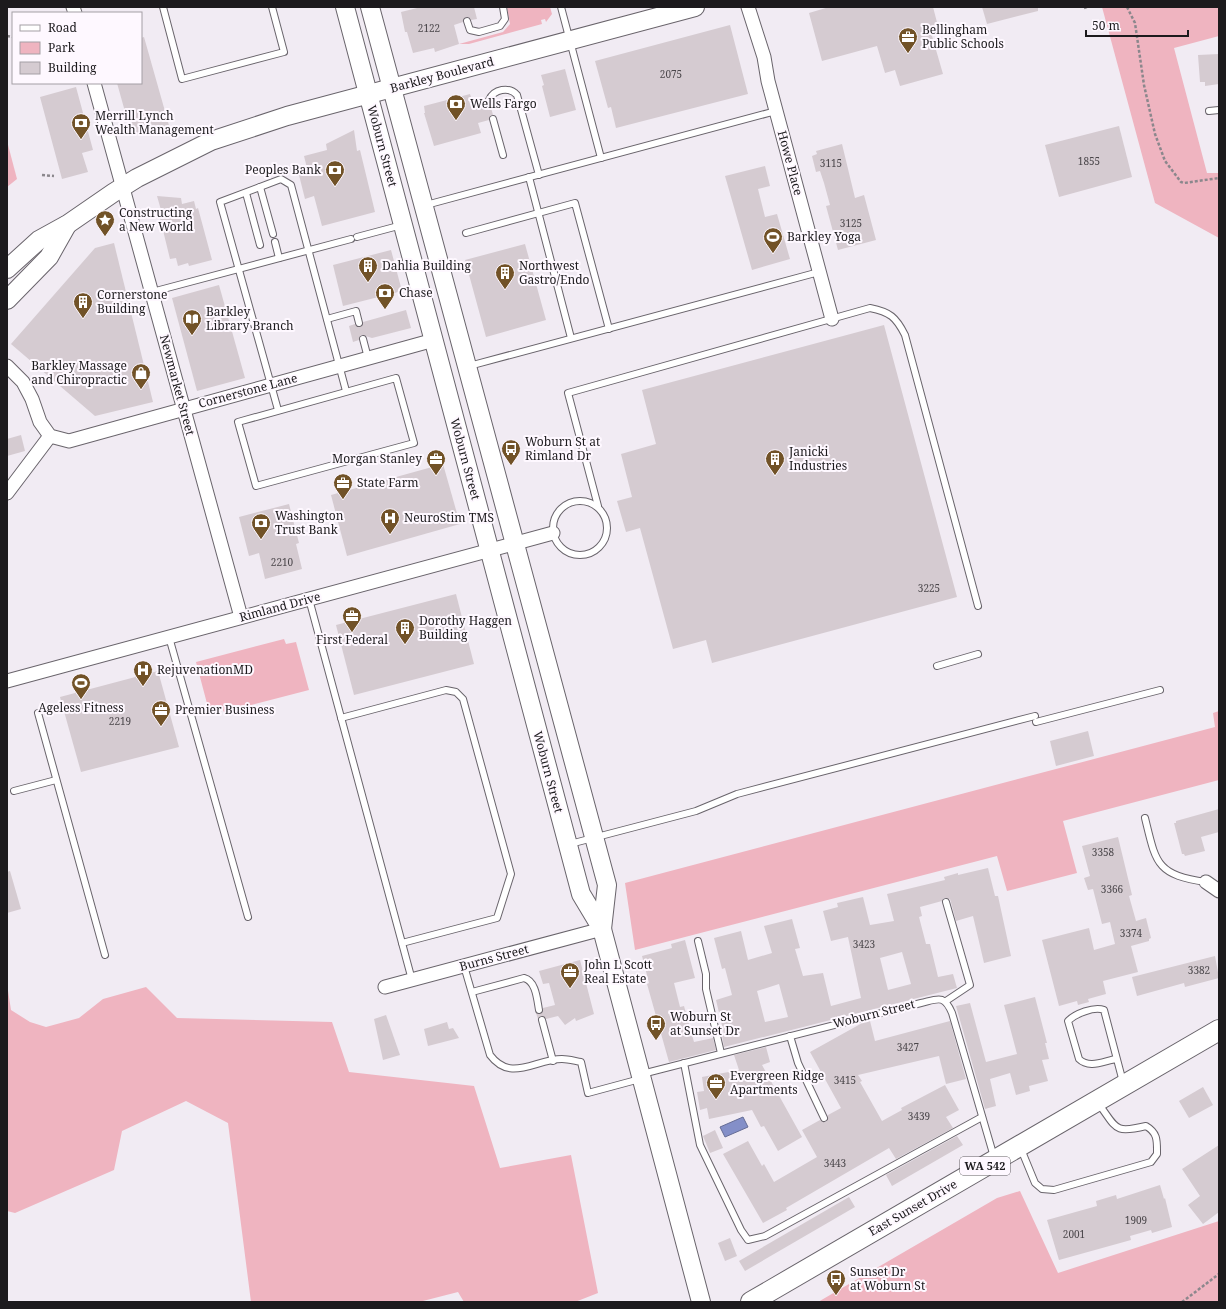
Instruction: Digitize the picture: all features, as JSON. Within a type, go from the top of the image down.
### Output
[{"type":"main road","name":"Woburn Street","points":[[345,7],[581,894],[602,929],[701,1302]]},
{"type":"main road","name":"Woburn Street","points":[[370,7],[607,885],[602,929]]},
{"type":"main road","name":"Barkley Boulevard","points":[[7,269],[39,240],[68,224],[123,187],[211,142],[287,116],[695,7]]},
{"type":"main road","name":"Barkley Boulevard","points":[[7,300],[49,257],[68,224]]},
{"type":"main road","name":"East Sunset Drive","points":[[751,1302],[1219,1030]]},
{"type":"street","name":"Howe Place","points":[[748,7],[764,57],[768,81],[832,319]]},
{"type":"street","name":"Newmarket Street","points":[[94,84],[242,617]]},
{"type":"street","name":"Cornerstone Lane","points":[[50,436],[69,441],[434,340]]},
{"type":"street","points":[[7,366],[23,382],[32,399],[40,422],[50,436],[7,493]]},
{"type":"street","name":"Rimland Drive","points":[[7,681],[553,532]]},
{"type":"street","points":[[1206,882],[1219,891]]},
{"type":"street","name":"Burns Street","points":[[385,987],[602,929]]},
{"type":"lane","points":[[163,7],[182,79],[284,52],[272,7]]},
{"type":"lane","points":[[561,7],[601,158]]},
{"type":"lane","points":[[468,21],[470,30],[479,32],[500,26],[505,19],[504,10]]},
{"type":"lane","points":[[489,100],[494,93],[509,89],[513,90],[519,100],[539,175]]},
{"type":"lane","points":[[1209,111],[1219,110]]},
{"type":"lane","points":[[424,206],[776,111]]},
{"type":"lane","points":[[493,119],[503,155]]},
{"type":"lane","points":[[529,178],[572,338]]},
{"type":"lane","points":[[278,410],[220,202],[281,179],[291,185],[346,391]]},
{"type":"lane","points":[[260,187],[273,234]]},
{"type":"lane","points":[[246,193],[260,245]]},
{"type":"lane","points":[[466,233],[575,203],[609,329]]},
{"type":"lane","points":[[152,292],[403,225]]},
{"type":"lane","points":[[275,242],[279,258]]},
{"type":"lane","points":[[467,366],[819,272]]},
{"type":"lane","points":[[598,506],[583,500],[566,504],[555,516],[553,532],[562,548],[569,553],[578,555],[595,551],[602,545],[607,537],[608,529],[607,520],[598,506],[568,393],[870,308],[885,311],[898,321],[905,335],[978,606]]},
{"type":"lane","points":[[327,319],[356,311],[359,323]]},
{"type":"lane","points":[[363,339],[368,358]]},
{"type":"lane","points":[[396,378],[414,443],[256,486],[238,422],[346,391],[396,378]]},
{"type":"lane","points":[[309,599],[412,980]]},
{"type":"lane","points":[[169,637],[248,917]]},
{"type":"lane","points":[[937,666],[978,654]]},
{"type":"lane","points":[[341,718],[446,690],[456,692],[460,695],[463,698],[511,874],[497,918],[402,943]]},
{"type":"lane","points":[[568,844],[696,811],[737,794],[1035,719],[1160,690]]},
{"type":"lane","points":[[38,713],[105,955]]},
{"type":"lane","points":[[14,791],[56,780]]},
{"type":"lane","points":[[1145,818],[1154,856],[1163,868],[1187,879],[1206,882]]},
{"type":"lane","points":[[946,902],[970,985],[946,1001],[952,1012],[995,1161]]},
{"type":"lane","points":[[698,941],[706,974],[706,989],[721,1054]]},
{"type":"lane","points":[[464,966],[490,1055],[497,1064],[512,1069],[562,1059],[581,1062],[588,1092],[641,1076]]},
{"type":"lane","points":[[472,992],[524,978],[528,979],[532,983],[540,1010]]},
{"type":"lane","name":"Woburn Street","points":[[641,1076],[684,1063],[920,1003],[937,999],[946,1001]]},
{"type":"lane","points":[[1116,1059],[1090,1065],[1083,1063],[1079,1059],[1068,1021],[1074,1015],[1099,1008],[1104,1010],[1124,1086]]},
{"type":"lane","points":[[542,1020],[553,1061]]},
{"type":"lane","points":[[790,1036],[798,1064],[824,1118]]},
{"type":"lane","points":[[684,1063],[700,1145],[741,1230],[748,1240],[765,1236],[982,1117]]},
{"type":"lane","points":[[1020,1146],[1035,1183],[1042,1189],[1054,1190],[1151,1162],[1157,1154],[1157,1136],[1153,1130],[1146,1126],[1125,1131],[1116,1127],[1097,1101]]},
{"type":"path","points":[[1127,7],[1135,23],[1146,92],[1155,134],[1165,161],[1181,182],[1184,183],[1219,178]]},
{"type":"path","points":[[42,175],[54,176]]},
{"type":"path","points":[[1182,1302],[1219,1274]]},
{"type":"green space","points":[[507,7],[550,7],[552,14],[546,22],[545,19],[541,20],[542,24],[469,44],[459,44],[503,32],[510,24]]},
{"type":"green space","points":[[1102,7],[1219,7],[1219,36],[1174,48],[1207,173],[1219,173],[1219,238],[1155,203]]},
{"type":"green space","points":[[7,141],[17,179],[7,187]]},
{"type":"green space","points":[[284,639],[286,644],[296,642],[309,690],[224,712],[222,708],[209,711],[196,662]]},
{"type":"green space","points":[[1219,711],[1219,780],[1063,821],[1077,873],[1007,891],[997,856],[635,950],[625,883],[1215,727],[1213,713]]},
{"type":"green space","points":[[7,984],[11,1010],[30,1022],[46,1027],[79,1018],[103,999],[146,987],[177,1018],[332,1022],[349,1072],[474,1086],[500,1168],[571,1155],[598,1293],[575,1302],[464,1302],[458,1292],[419,1302],[251,1302],[228,1123],[186,1101],[122,1131],[114,1170],[15,1213],[7,1211]]},
{"type":"green space","points":[[1020,1191],[1058,1273],[1219,1221],[1219,1302],[818,1302],[997,1198]]},
{"type":"water","points":[[743,1117],[748,1127],[725,1137],[720,1127]]},
{"type":"building","points":[[421,7],[474,7],[477,19],[471,20],[466,17],[463,22],[454,25],[459,44],[435,52],[434,48],[413,53],[407,32],[405,32],[401,12]]},
{"type":"building","name":"Bellingham Public Schools","points":[[829,7],[933,7],[939,30],[935,31],[936,35],[932,36],[943,74],[900,86],[895,70],[885,73],[877,46],[822,61],[809,13]]},
{"type":"building","points":[[982,7],[1038,7],[1038,11],[987,24]]},
{"type":"building","points":[[730,25],[748,94],[616,128],[611,107],[608,108],[595,61]]},
{"type":"building","points":[[144,37],[170,129],[140,136],[133,132],[129,126],[117,84],[142,84],[142,38]]},
{"type":"building","points":[[1219,54],[1219,84],[1205,86],[1205,82],[1200,82],[1198,55]]},
{"type":"building","points":[[565,69],[576,110],[550,117],[542,86],[544,85],[541,75]]},
{"type":"building","points":[[76,87],[93,150],[82,153],[88,172],[62,179],[40,97]]},
{"type":"building","name":"Wells Fargo","points":[[470,94],[473,103],[485,100],[486,104],[490,104],[493,115],[490,116],[489,120],[478,123],[481,133],[434,146],[424,113],[424,106]]},
{"type":"building","points":[[1119,126],[1132,177],[1059,197],[1045,145]]},
{"type":"building","name":"Peoples Bank","points":[[354,130],[357,151],[360,150],[375,212],[322,226],[314,196],[305,199],[298,171],[307,168],[304,156],[327,150],[326,144]]},
{"type":"building","points":[[842,144],[855,198],[864,195],[876,240],[838,250],[826,206],[830,205],[824,183],[820,171],[816,172],[812,156],[817,154],[816,151]]},
{"type":"building","points":[[765,166],[770,186],[758,189],[765,217],[777,214],[790,259],[752,270],[725,176]]},
{"type":"building","points":[[157,196],[181,198],[182,204],[194,201],[196,209],[198,208],[212,260],[189,266],[188,263],[178,266],[176,258],[170,259],[160,218],[163,217]]},
{"type":"building","name":"Cornerstone Building","points":[[114,243],[153,402],[95,416],[11,344],[95,248]]},
{"type":"building","name":"Northwest Gastro/Endo","points":[[525,244],[546,320],[486,337],[465,260]]},
{"type":"building","points":[[391,250],[402,291],[343,306],[333,265]]},
{"type":"building","points":[[219,285],[245,378],[197,391],[172,298]]},
{"type":"building","points":[[406,310],[411,328],[372,338],[362,335],[360,336],[359,340],[353,342],[349,326],[355,324],[360,327],[363,322]]},
{"type":"building","name":"Janicki Industries","points":[[884,325],[957,597],[712,663],[706,640],[673,649],[640,528],[626,532],[617,501],[632,497],[621,454],[656,444],[642,390]]},
{"type":"building","points":[[21,435],[25,451],[7,456],[7,439]]},
{"type":"building","points":[[443,464],[460,524],[347,556],[331,495]]},
{"type":"building","points":[[289,504],[299,543],[296,544],[302,569],[265,579],[259,553],[249,556],[239,517]]},
{"type":"building","name":"Dorothy Haggen Building","points":[[456,594],[474,664],[354,695],[336,625]]},
{"type":"building","points":[[158,671],[179,747],[81,772],[60,697]]},
{"type":"building","points":[[1088,731],[1094,756],[1056,766],[1050,741]]},
{"type":"building","points":[[1219,809],[1219,832],[1201,837],[1205,851],[1185,856],[1182,854],[1174,823],[1176,823],[1176,821]]},
{"type":"building","points":[[1118,837],[1132,895],[1129,896],[1136,921],[1146,918],[1151,938],[1149,941],[1131,946],[1138,972],[1103,981],[1106,994],[1088,999],[1089,1002],[1078,1005],[1077,1001],[1059,1006],[1042,940],[1089,928],[1094,950],[1115,944],[1110,922],[1102,924],[1093,889],[1088,890],[1084,878],[1090,876],[1082,846]]},
{"type":"building","points":[[988,868],[995,896],[998,896],[1011,956],[984,963],[973,916],[956,921],[950,899],[944,898],[942,901],[920,907],[922,916],[919,917],[926,944],[930,944],[938,977],[953,974],[957,988],[724,1047],[722,1035],[724,1034],[716,1000],[732,995],[725,968],[722,969],[714,938],[741,931],[748,960],[772,953],[764,926],[792,919],[800,948],[795,949],[803,976],[823,973],[831,1006],[861,998],[848,937],[831,941],[823,911],[838,907],[837,903],[863,897],[870,925],[894,921],[887,894],[945,880],[944,877],[958,873],[958,875]],"holes":[[[902,952],[911,984],[888,990],[880,958]],[[779,984],[788,1017],[765,1022],[757,991]]]},
{"type":"building","points":[[10,871],[21,909],[7,913],[7,872]]},
{"type":"building","points":[[685,940],[695,978],[674,983],[680,1007],[684,1006],[694,1042],[713,1038],[716,1050],[669,1062],[647,984],[649,983],[642,956],[672,948],[671,944]]},
{"type":"building","points":[[1215,956],[1219,978],[1185,987],[1184,983],[1137,996],[1132,977]]},
{"type":"building","points":[[580,960],[594,1014],[576,1021],[575,1018],[565,1025],[558,1016],[546,1019],[541,1016],[538,1019],[536,1013],[540,1014],[543,1012],[543,1008],[555,1005],[549,983],[543,984],[539,971]]},
{"type":"building","points":[[1035,997],[1047,1043],[1045,1043],[1049,1059],[1042,1060],[1048,1081],[1029,1086],[1030,1091],[1016,1095],[1010,1073],[990,1079],[996,1106],[985,1109],[956,1006],[970,1003],[986,1062],[1017,1054],[1004,1005]]},
{"type":"building","points":[[386,1015],[400,1055],[383,1060],[374,1019]]},
{"type":"building","points":[[870,1021],[875,1041],[950,1021],[966,1079],[946,1084],[939,1056],[858,1075],[862,1081],[860,1082],[882,1121],[902,1110],[901,1108],[945,1085],[959,1110],[946,1117],[953,1128],[896,1159],[889,1148],[763,1223],[723,1154],[748,1141],[762,1166],[764,1164],[774,1182],[817,1157],[802,1130],[820,1120],[826,1122],[828,1115],[841,1108],[810,1052],[864,1022]]},
{"type":"building","points":[[447,1022],[449,1029],[453,1028],[459,1038],[428,1046],[424,1029]]},
{"type":"building","points":[[766,1047],[770,1062],[762,1065],[802,1137],[778,1151],[764,1126],[761,1127],[752,1110],[709,1119],[707,1108],[700,1110],[697,1092],[704,1091],[702,1077],[739,1070],[734,1055]]},
{"type":"building","points":[[1203,1087],[1213,1105],[1189,1118],[1179,1101]]},
{"type":"building","points":[[715,1130],[723,1148],[710,1153],[703,1136]]},
{"type":"building","points":[[957,1136],[963,1145],[892,1186],[886,1175]]},
{"type":"building","points":[[1219,1145],[1219,1212],[1203,1224],[1188,1205],[1200,1196],[1182,1169]]},
{"type":"building","points":[[1160,1185],[1164,1199],[1165,1198],[1172,1227],[1152,1233],[1151,1230],[1130,1236],[1131,1240],[1059,1260],[1047,1220],[1097,1206],[1096,1201],[1116,1195],[1117,1199]]},
{"type":"building","points":[[849,1197],[855,1207],[745,1271],[739,1261]]},
{"type":"building","points":[[730,1238],[737,1256],[725,1261],[718,1243]]},
{"type":"place","name":"Bellingham Public Schools","points":[[908,54]]},
{"type":"place","name":"Wells Fargo","points":[[456,121]]},
{"type":"place","name":"Merrill Lynch Wealth Management","points":[[81,140]]},
{"type":"place","name":"Peoples Bank","points":[[335,187]]},
{"type":"place","name":"Constructing a New World","points":[[105,237]]},
{"type":"place","name":"Barkley Yoga","points":[[773,254]]},
{"type":"place","name":"Dahlia Building","points":[[368,283]]},
{"type":"place","name":"Northwest Gastro/Endo","points":[[505,290]]},
{"type":"place","name":"Chase","points":[[385,310]]},
{"type":"place","name":"Cornerstone Building","points":[[83,319]]},
{"type":"place","name":"Barkley Library Branch","points":[[192,336]]},
{"type":"place","name":"Barkley Massage and Chiropractic","points":[[141,390]]},
{"type":"place","name":"Woburn St at Rimland Dr","points":[[511,466]]},
{"type":"place","name":"Morgan Stanley","points":[[436,476]]},
{"type":"place","name":"Janicki Industries","points":[[775,476]]},
{"type":"place","name":"State Farm","points":[[343,500]]},
{"type":"place","name":"NeuroStim TMS","points":[[390,535]]},
{"type":"place","name":"Washington Trust Bank","points":[[261,540]]},
{"type":"place","name":"First Federal","points":[[352,633]]},
{"type":"place","name":"Dorothy Haggen Building","points":[[405,645]]},
{"type":"place","name":"RejuvenationMD","points":[[143,687]]},
{"type":"place","name":"Ageless Fitness","points":[[81,700]]},
{"type":"place","name":"Premier Business","points":[[161,727]]},
{"type":"place","name":"John L Scott Real Estate","points":[[570,989]]},
{"type":"place","name":"Woburn St at Sunset Dr","points":[[656,1041]]},
{"type":"place","name":"Evergreen Ridge Apartments","points":[[716,1100]]},
{"type":"place","name":"Sunset Dr at Woburn St","points":[[836,1296]]}]
